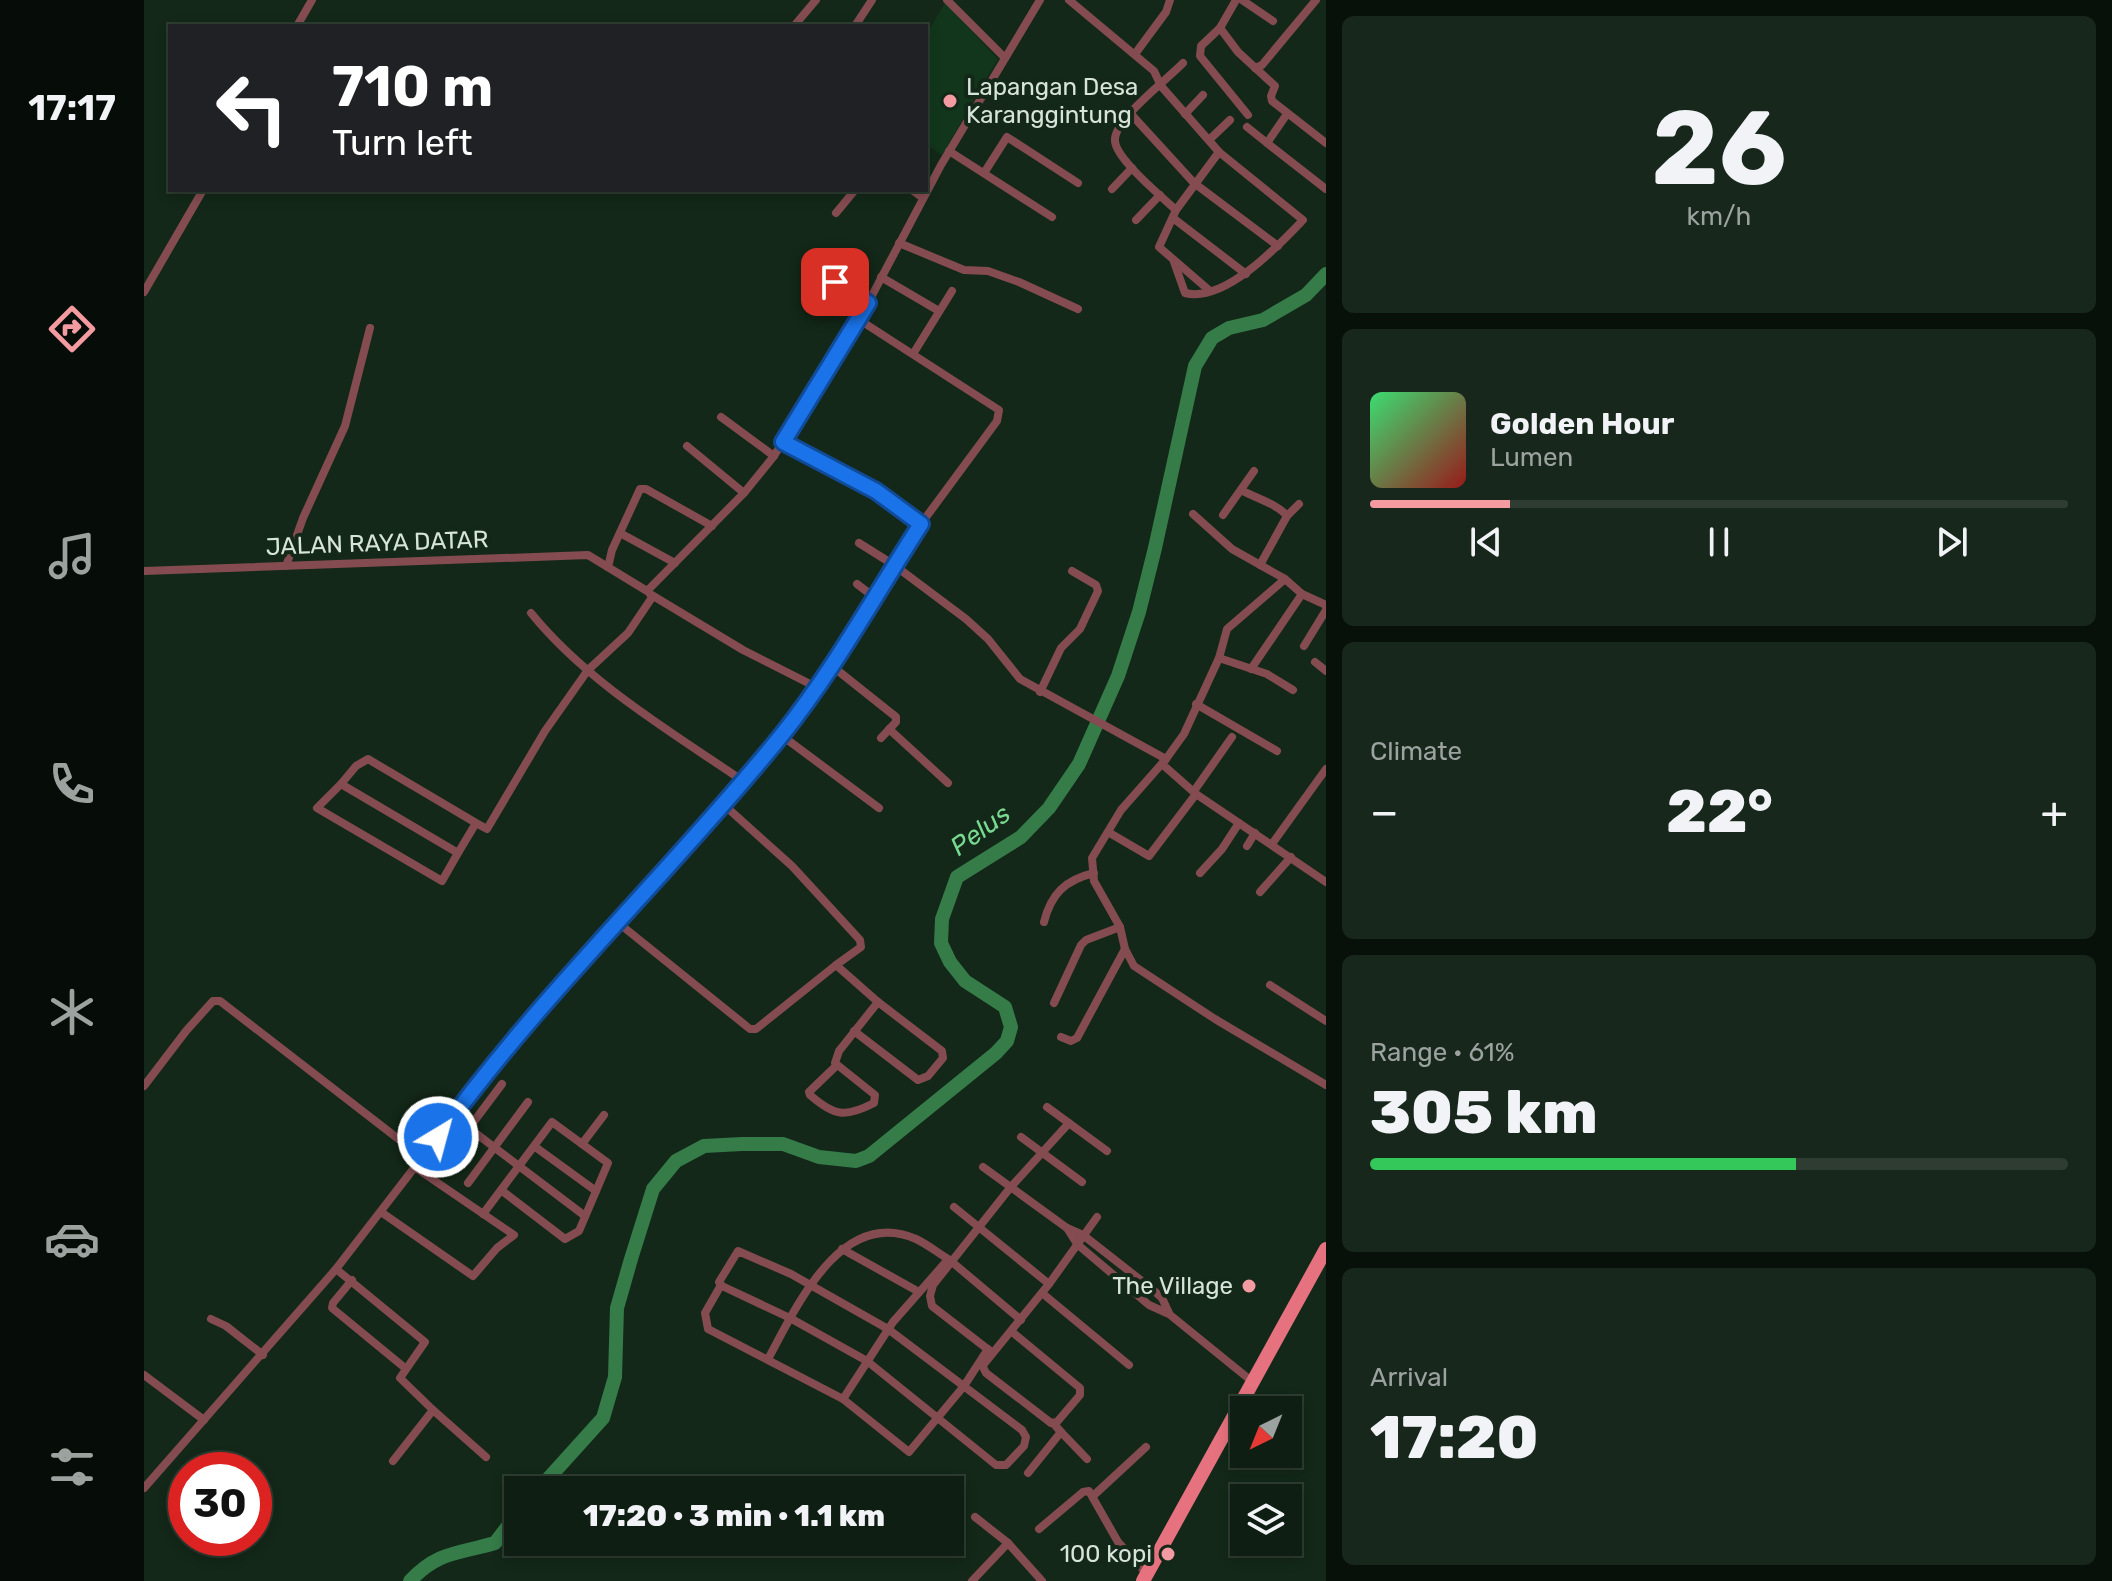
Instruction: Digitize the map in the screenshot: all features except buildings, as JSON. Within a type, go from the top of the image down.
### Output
[{"type":"main road","points":[[1145,1577],[1326,1249]]},
{"type":"street","points":[[298,24],[312,0]]},
{"type":"street","points":[[796,24],[816,0]]},
{"type":"street","points":[[856,24],[872,0]]},
{"type":"street","points":[[947,0],[1005,58]]},
{"type":"street","points":[[928,188],[1040,0]]},
{"type":"street","points":[[1069,0],[1154,71],[1161,86],[1219,152],[1303,220],[1246,274],[1210,291],[1185,293],[1174,262]]},
{"type":"street","points":[[1135,54],[1166,12],[1170,0]]},
{"type":"street","points":[[1236,0],[1220,28],[1201,46],[1200,56],[1248,115]]},
{"type":"street","points":[[1242,0],[1273,21]]},
{"type":"street","points":[[1255,68],[1262,65],[1316,0]]},
{"type":"street","points":[[1220,28],[1275,86],[1270,99],[1326,143]]},
{"type":"street","points":[[1183,63],[1130,113],[1116,131],[1115,141],[1132,168],[1160,195],[1174,214],[1246,274]]},
{"type":"street","points":[[1185,114],[1203,95]]},
{"type":"street","points":[[1130,113],[1194,183],[1278,246]]},
{"type":"street","points":[[1267,143],[1287,114]]},
{"type":"street","points":[[1209,140],[1230,120]]},
{"type":"street","points":[[1247,127],[1326,189]]},
{"type":"street","points":[[984,173],[1007,137],[1078,183]]},
{"type":"street","points":[[949,151],[1052,217]]},
{"type":"street","points":[[1210,291],[1159,247],[1174,214],[1219,152]]},
{"type":"street","points":[[1112,189],[1132,168]]},
{"type":"street","points":[[144,292],[147,279],[202,192]]},
{"type":"street","points":[[836,213],[853,192]]},
{"type":"street","points":[[476,823],[442,881],[317,808],[356,766],[368,759],[487,829],[545,731],[588,670],[628,633],[650,593],[744,493],[774,456],[868,303],[925,193]]},
{"type":"street","points":[[1136,220],[1160,195]]},
{"type":"street","points":[[899,243],[964,270],[988,271],[1019,282],[1078,309]]},
{"type":"street","points":[[820,273],[868,303]]},
{"type":"street","points":[[881,277],[939,311]]},
{"type":"street","points":[[913,354],[952,291]]},
{"type":"street","points":[[144,1488],[336,1269],[453,1116],[616,921],[723,804],[781,735],[818,688],[921,524],[1000,415],[999,410],[858,319]]},
{"type":"street","points":[[286,566],[303,518],[345,426],[370,328]]},
{"type":"street","points":[[721,417],[774,456]]},
{"type":"street","points":[[783,442],[876,491],[921,524]]},
{"type":"street","points":[[687,446],[744,493]]},
{"type":"street","points":[[1223,515],[1254,471]]},
{"type":"street","points":[[608,567],[638,492],[643,488],[712,526]]},
{"type":"street","points":[[1241,490],[1276,506],[1287,516]]},
{"type":"street","points":[[1260,565],[1287,516],[1299,504]]},
{"type":"street","points":[[1193,514],[1232,549],[1285,579],[1302,594],[1326,608],[1304,646]]},
{"type":"street","points":[[620,533],[675,563]]},
{"type":"street","points":[[859,543],[966,619],[988,639],[1011,671],[1040,692],[1113,730],[1164,762],[1195,792],[1326,882]]},
{"type":"street","name":"JALAN RAYA DATAR","points":[[144,571],[588,555],[743,650],[818,688]]},
{"type":"street","points":[[1040,692],[1061,648],[1080,629],[1098,591],[1096,585],[1072,571]]},
{"type":"street","points":[[1285,579],[1227,629],[1222,659],[1203,707],[1164,762],[1121,810],[1092,858],[1097,891],[1120,927],[1125,949],[1134,966],[1326,1085]]},
{"type":"street","points":[[857,584],[874,597]]},
{"type":"street","points":[[1251,669],[1302,594]]},
{"type":"street","points":[[531,613],[588,670],[639,710],[743,781]]},
{"type":"street","points":[[1222,659],[1267,674],[1293,690]]},
{"type":"street","points":[[1315,662],[1326,671]]},
{"type":"street","points":[[832,666],[896,717],[896,722],[881,738]]},
{"type":"street","points":[[1203,707],[1277,751]]},
{"type":"street","points":[[889,729],[948,783]]},
{"type":"street","points":[[781,735],[879,808]]},
{"type":"street","points":[[1108,832],[1149,856],[1232,737]]},
{"type":"street","points":[[1272,844],[1325,773]]},
{"type":"street","points":[[341,784],[458,853]]},
{"type":"street","points":[[616,921],[750,1029],[756,1029],[861,947],[860,940],[792,866],[723,804]]},
{"type":"street","points":[[1200,873],[1222,849],[1239,823]]},
{"type":"street","points":[[1247,846],[1255,833]]},
{"type":"street","points":[[1260,892],[1291,857]]},
{"type":"street","points":[[1044,922],[1053,896],[1076,879],[1094,873]]},
{"type":"street","points":[[1054,1003],[1081,945],[1086,940],[1120,927]]},
{"type":"street","points":[[1061,1037],[1071,1041],[1077,1038],[1125,949]]},
{"type":"street","points":[[836,965],[942,1051],[941,1061],[928,1076],[918,1080],[854,1031]]},
{"type":"street","points":[[1270,985],[1326,1021]]},
{"type":"street","points":[[145,1082],[186,1031],[217,1000],[423,1158]]},
{"type":"street","points":[[836,1066],[809,1092],[810,1095],[837,1114],[848,1114],[874,1103],[875,1095],[836,1066],[835,1060],[878,1002]]},
{"type":"street","points":[[442,1164],[502,1084]]},
{"type":"street","points":[[468,1183],[528,1102]]},
{"type":"street","points":[[1047,1107],[1107,1151]]},
{"type":"street","points":[[582,1144],[604,1115]]},
{"type":"street","points":[[453,1116],[585,1216]]},
{"type":"street","points":[[483,1214],[518,1167],[552,1122],[608,1163],[579,1231],[565,1239],[501,1190]]},
{"type":"street","points":[[843,1399],[888,1329],[1069,1123]]},
{"type":"street","points":[[1021,1137],[1082,1182]]},
{"type":"street","points":[[534,1146],[596,1191]]},
{"type":"street","points":[[983,1167],[1067,1228],[1083,1235],[1154,1291],[1162,1298],[1169,1314]]},
{"type":"street","points":[[381,1212],[473,1276],[497,1248],[514,1235],[416,1168]]},
{"type":"street","points":[[954,1207],[1049,1284]]},
{"type":"street","points":[[721,1285],[790,1318],[867,1361],[939,1418],[996,1465],[1006,1465],[1026,1442],[1022,1430],[964,1386],[888,1329],[812,1285],[741,1251],[735,1254],[705,1313],[708,1329],[843,1399],[909,1452],[939,1418],[964,1386],[991,1352],[1021,1320],[1097,1217]]},
{"type":"street","points":[[1067,1228],[1077,1244],[1145,1301],[1169,1314],[1254,1383]]},
{"type":"street","points":[[768,1359],[790,1318],[832,1257],[861,1239],[891,1234],[917,1240],[950,1260],[1021,1320]]},
{"type":"street","points":[[842,1249],[919,1292]]},
{"type":"street","points":[[950,1260],[933,1285],[930,1302],[942,1315],[991,1352]]},
{"type":"street","points":[[336,1269],[424,1341],[400,1378],[486,1457]]},
{"type":"street","points":[[352,1280],[332,1308],[405,1368]]},
{"type":"street","points":[[1145,1301],[1154,1291]]},
{"type":"street","points":[[1042,1293],[1129,1365]]},
{"type":"street","points":[[211,1319],[226,1326],[263,1355]]},
{"type":"street","points":[[1011,1331],[1080,1388],[1080,1395],[1053,1423]]},
{"type":"street","points":[[991,1352],[983,1367],[986,1373],[1053,1423],[1087,1459]]},
{"type":"street","points":[[144,1375],[204,1420]]},
{"type":"street","points":[[393,1461],[433,1410]]},
{"type":"street","points":[[1028,1473],[1061,1432]]},
{"type":"street","points":[[1093,1496],[1146,1447]]},
{"type":"street","points":[[1039,1529],[1087,1490],[1118,1542],[1145,1577]]},
{"type":"street","points":[[975,1517],[1008,1543],[1042,1581]]},
{"type":"street","points":[[972,1581],[1008,1543]]},
{"type":"green space","name":"Lapangan Desa Karanggintung","points":[[945,3],[998,59],[942,155],[928,145],[928,32]]},
{"type":"waterway","name":"Pelus","points":[[551,1476],[603,1418],[615,1377],[617,1308],[653,1189],[676,1161],[704,1146],[742,1144],[783,1144],[819,1157],[856,1161],[869,1156],[1007,1041],[1011,1027],[1005,1007],[965,981],[950,962],[941,943],[942,919],[957,877],[1021,837],[1049,808],[1079,764],[1118,676],[1139,612],[1195,366],[1212,338],[1229,328],[1263,320],[1306,295],[1326,274]]},
{"type":"waterway","name":"Pelus","points":[[410,1581],[439,1559],[495,1543],[504,1531]]},
{"type":"place","name":"Lapangan Desa Karanggintung","points":[[950,101]]},
{"type":"place","name":"The Village","points":[[1249,1286]]},
{"type":"place","name":"100 kopi","points":[[1168,1554]]},
{"type":"route","points":[[438,1137],[616,921],[781,735],[818,688],[921,524],[876,491],[783,442],[868,303],[835,282]]}]
